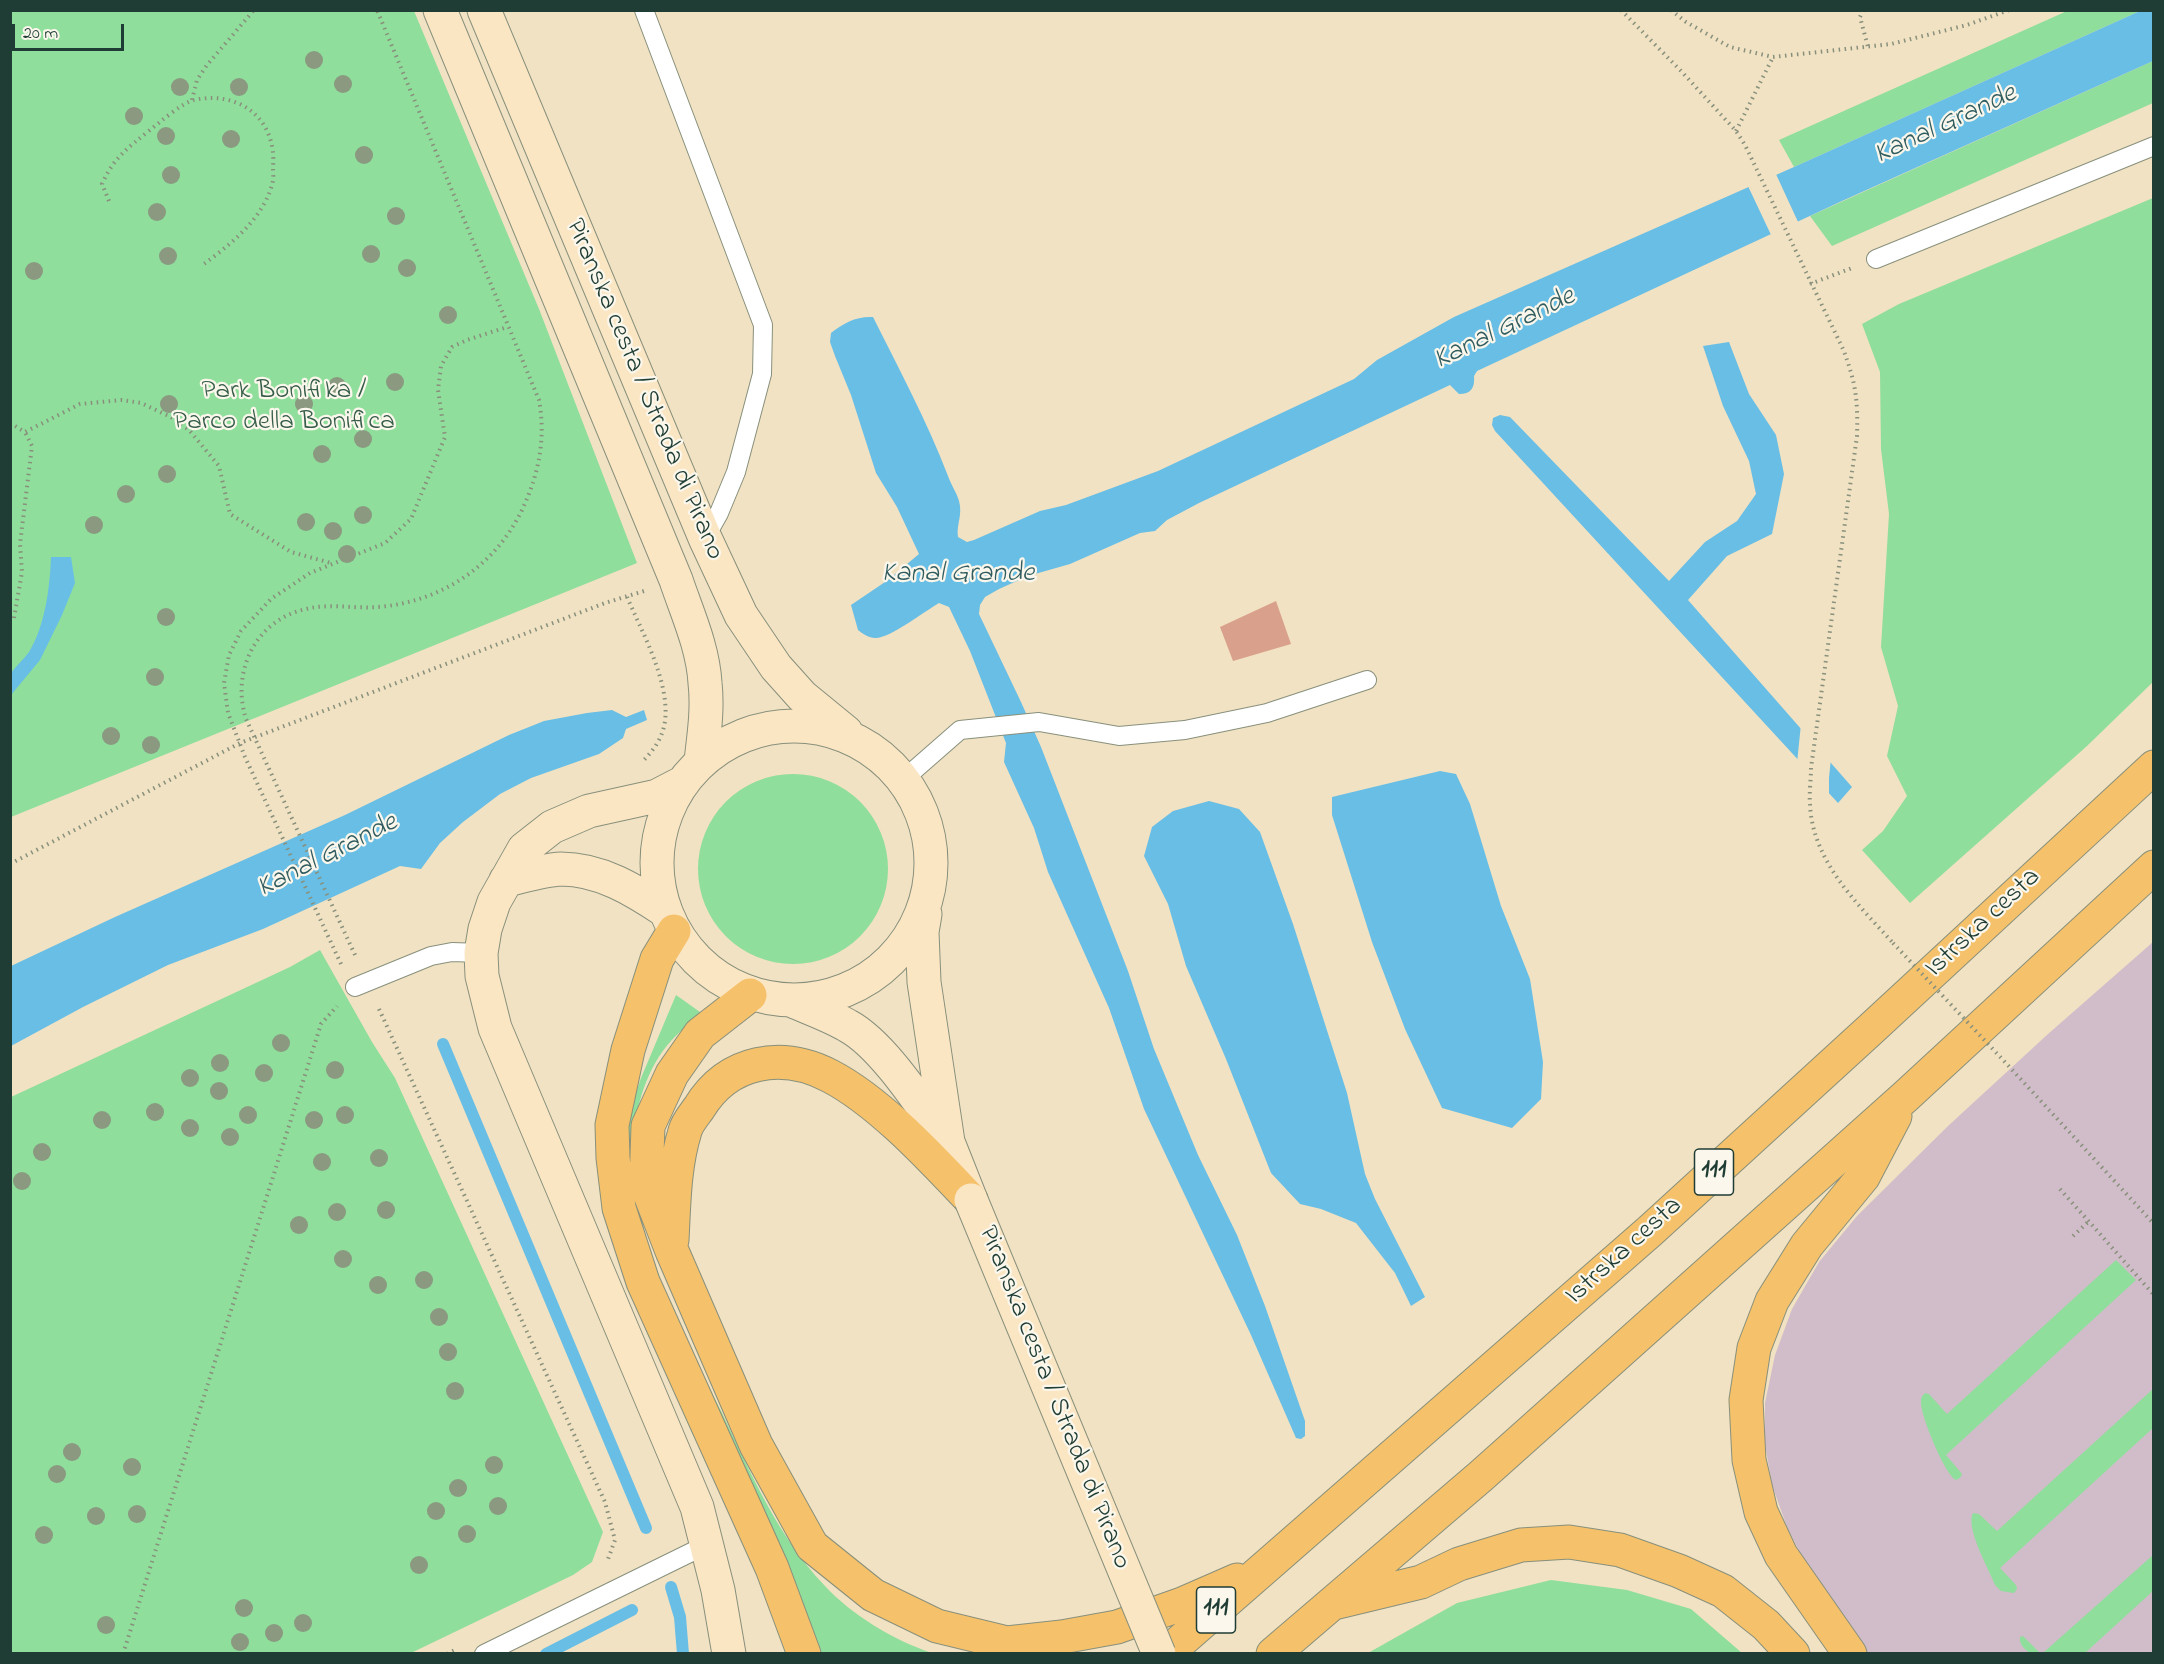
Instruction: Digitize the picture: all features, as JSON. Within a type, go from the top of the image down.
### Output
[{"type":"highway","name":"Istrska cesta","points":[[1166,1653],[1650,1231],[2154,767]]},
{"type":"highway","points":[[1273,1653],[1481,1476],[1906,1096],[2154,867]]},
{"type":"highway","points":[[669,921],[628,1050],[612,1125],[619,1208],[643,1282],[772,1568],[804,1653]]},
{"type":"highway","points":[[750,994],[700,1034],[672,1074],[648,1126],[646,1184],[672,1251],[756,1444],[813,1546],[873,1595],[937,1626],[1007,1643],[1062,1637],[1117,1627],[1182,1604],[1266,1567]]},
{"type":"highway","points":[[672,1251],[675,1177],[686,1129],[707,1094],[736,1071],[771,1061],[803,1065],[831,1076],[858,1094],[894,1123],[971,1200]]},
{"type":"highway","points":[[1850,1653],[1781,1555],[1761,1512],[1749,1460],[1746,1400],[1754,1348],[1772,1301],[1807,1245],[1863,1177],[1906,1096]]},
{"type":"highway","points":[[1330,1604],[1421,1582],[1459,1564],[1521,1545],[1569,1542],[1620,1550],[1679,1571],[1723,1591],[1766,1625],[1793,1653]]},
{"type":"main road","name":"Piranska cesta / Strada di Pirano","points":[[440,10],[676,580],[699,646],[705,682],[705,718],[692,772]]},
{"type":"main road","name":"Piranska cesta / Strada di Pirano","points":[[484,10],[705,538],[741,615],[776,667],[802,696],[887,762],[904,779],[917,801],[926,824],[932,865],[922,932],[924,982],[948,1142],[1159,1653]]},
{"type":"main road","points":[[729,1653],[718,1590],[697,1506],[495,1028],[482,976],[481,953],[485,929],[494,902],[506,880],[524,849],[552,827],[589,811],[657,796],[692,772],[722,746],[739,738],[778,727],[809,726],[852,737]]},
{"type":"main road","points":[[692,772],[669,806],[661,830],[656,867],[669,921],[688,952],[706,970],[727,984],[750,994],[793,1001],[844,992],[872,977],[896,956],[915,929],[927,901]]},
{"type":"main road","points":[[506,880],[562,869],[591,873],[629,887],[669,921]]},
{"type":"main road","name":"Piranska cesta / Strada di Pirano","points":[[793,1001],[849,1026],[874,1047],[948,1142]]},
{"type":"lane","points":[[644,10],[763,325],[762,374],[736,472],[719,513],[705,538]]},
{"type":"lane","points":[[1876,259],[2154,146]]},
{"type":"lane","points":[[904,779],[960,730],[1039,722],[1119,736],[1185,730],[1267,713],[1368,680]]},
{"type":"lane","points":[[361,985],[431,956],[452,952],[481,953]]},
{"type":"lane","points":[[484,1653],[706,1545]]},
{"type":"path","points":[[192,100],[197,80],[207,65],[254,10]]},
{"type":"path","points":[[377,10],[539,400],[543,420],[542,445],[534,484],[516,522],[484,563],[446,588],[393,606],[305,609],[290,614],[268,629],[249,653],[242,677],[241,699],[258,746],[359,963],[361,985],[605,1502],[615,1540],[606,1565]]},
{"type":"path","points":[[1621,10],[1736,131],[1753,161],[1843,350],[1858,399],[1857,436],[1848,517],[1811,768],[1810,806],[1816,840],[1831,870],[1854,899],[2154,1224]]},
{"type":"path","points":[[1671,10],[1686,22],[1730,47],[1773,57],[1891,44],[1956,28],[2009,10]]},
{"type":"path","points":[[1863,10],[1860,17],[1868,47]]},
{"type":"path","points":[[1736,131],[1773,57]]},
{"type":"path","points":[[109,201],[102,184],[110,166],[153,128],[192,100],[232,100],[252,109],[266,126],[274,154],[272,185],[259,212],[245,229],[201,266]]},
{"type":"path","points":[[1810,284],[1876,259]]},
{"type":"path","points":[[344,969],[245,757],[228,713],[224,683],[229,655],[241,631],[271,599],[310,573],[385,543],[411,519],[445,437],[438,390],[441,366],[452,347],[507,327]]},
{"type":"path","points":[[25,432],[80,404],[122,400],[141,403],[171,417],[189,430],[219,466],[230,514],[291,552],[332,564]]},
{"type":"path","points":[[10,423],[25,432],[32,446],[20,544],[22,572],[14,618]]},
{"type":"path","points":[[10,864],[254,737],[676,580]]},
{"type":"path","points":[[627,597],[640,629]]},
{"type":"path","points":[[123,1653],[321,1024]]},
{"type":"path","points":[[2060,1189],[2154,1295]]},
{"type":"path","points":[[2073,1236],[2088,1222]]},
{"type":"path","points":[[447,1653],[458,1648]]},
{"type":"shaded area","points":[[2153,942],[2153,1653],[1866,1654],[1810,1573],[1787,1527],[1772,1485],[1765,1444],[1765,1403],[1775,1355],[1792,1309],[1819,1262],[1857,1216],[1948,1126]]},
{"type":"green space","name":"Park Bonifika / Parco della Bonifica","points":[[11,11],[414,11],[539,309],[637,563],[11,817]]},
{"type":"green space","points":[[2067,11],[2140,11],[1794,167],[1779,140]]},
{"type":"green space","points":[[2153,61],[2153,103],[1832,246],[1810,216]]},
{"type":"green space","points":[[2153,198],[2153,682],[2087,746],[1910,903],[1862,850],[1883,831],[1907,796],[1887,756],[1898,706],[1881,647],[1889,514],[1881,449],[1880,372],[1862,324],[1899,304]]},
{"type":"green space","points":[[784,774],[802,774],[838,785],[860,802],[872,816],[881,833],[888,869],[881,905],[872,922],[860,936],[838,953],[821,960],[802,964],[784,964],[748,953],[726,936],[714,922],[702,897],[698,878],[698,860],[709,824],[726,802],[740,790],[765,778]]},
{"type":"green space","points":[[320,950],[395,1078],[603,1532],[592,1562],[573,1575],[411,1653],[11,1653],[11,1097],[290,967]]},
{"type":"green space","points":[[676,995],[700,1012],[671,1041],[655,1063],[644,1088],[636,1116],[633,1142],[634,1176],[639,1210],[661,1280],[675,1315],[755,1481],[792,1546],[825,1586],[860,1617],[888,1634],[932,1653],[821,1653],[796,1590],[732,1452],[634,1220],[625,1133],[641,1078]]},
{"type":"green space","points":[[2116,1260],[2136,1280],[1946,1455],[1962,1474],[1956,1480],[1951,1476],[1934,1444],[1924,1419],[1922,1397],[1925,1393],[1929,1394],[1947,1414]]},
{"type":"green space","points":[[2153,1389],[2153,1428],[2000,1568],[2017,1589],[2014,1593],[2001,1591],[1995,1585],[1975,1538],[1971,1520],[1973,1513],[1979,1514],[1997,1531]]},
{"type":"green space","points":[[2153,1555],[2153,1591],[2085,1653],[2043,1653]]},
{"type":"green space","points":[[1551,1580],[1627,1590],[1691,1609],[1742,1653],[1368,1653],[1457,1603]]},
{"type":"green space","points":[[2023,1636],[2040,1653],[2030,1653],[2024,1648],[2020,1640]]},
{"type":"water","name":"Kanal Grande","points":[[2140,11],[2153,11],[2153,61],[1842,201],[1477,371],[1473,387],[1467,393],[1459,394],[1450,385],[1199,503],[1167,520],[1155,531],[1140,533],[1070,564],[1028,576],[985,597],[980,605],[979,614],[1041,747],[1128,971],[1154,1049],[1198,1155],[1237,1235],[1265,1306],[1305,1421],[1305,1436],[1301,1439],[1296,1438],[1251,1335],[1144,1109],[1109,1008],[1048,872],[1034,828],[1004,762],[1006,743],[970,651],[949,607],[939,603],[881,637],[871,637],[858,630],[851,605],[888,580],[919,554],[897,507],[876,473],[851,395],[830,342],[831,333],[850,321],[873,317],[922,415],[957,495],[960,511],[958,537],[967,542],[1040,511],[1066,505],[1158,471],[1354,379],[1377,360],[1454,317]]},
{"type":"water","points":[[1729,342],[1749,394],[1776,435],[1784,474],[1772,534],[1727,556],[1688,600],[1852,787],[1838,803],[1495,431],[1492,425],[1493,418],[1500,415],[1510,417],[1669,581],[1705,542],[1737,521],[1756,494],[1749,461],[1723,406],[1703,346]]},
{"type":"water","points":[[51,557],[71,557],[75,583],[40,660],[11,695],[11,673],[29,652],[43,618]]},
{"type":"water","name":"Kanal Grande","points":[[612,710],[626,717],[644,710],[647,720],[626,729],[623,738],[599,754],[531,778],[500,794],[440,843],[421,869],[400,866],[263,929],[168,965],[11,1046],[11,966],[115,917],[345,815],[509,735],[544,721]]},
{"type":"water","points":[[1440,771],[1456,774],[1470,804],[1501,906],[1530,979],[1543,1062],[1541,1099],[1512,1128],[1442,1108],[1405,1029],[1372,942],[1332,815],[1332,797]]},
{"type":"water","points":[[1209,801],[1239,809],[1260,832],[1293,924],[1347,1093],[1365,1174],[1375,1199],[1425,1297],[1411,1306],[1395,1273],[1356,1223],[1321,1209],[1300,1204],[1271,1173],[1186,966],[1168,904],[1144,856],[1152,827],[1173,811]]},
{"type":"pier","points":[[1775,172],[1799,224],[1772,237],[1747,184]]},
{"type":"pier","points":[[1801,724],[1831,758],[1829,798],[1797,763]]},
{"type":"building","points":[[1276,601],[1291,644],[1233,661],[1220,627]]},
{"type":"waterway","points":[[443,1044],[646,1528]]},
{"type":"waterway","points":[[671,1587],[680,1617],[683,1654]]},
{"type":"waterway","points":[[546,1654],[632,1610]]}]
